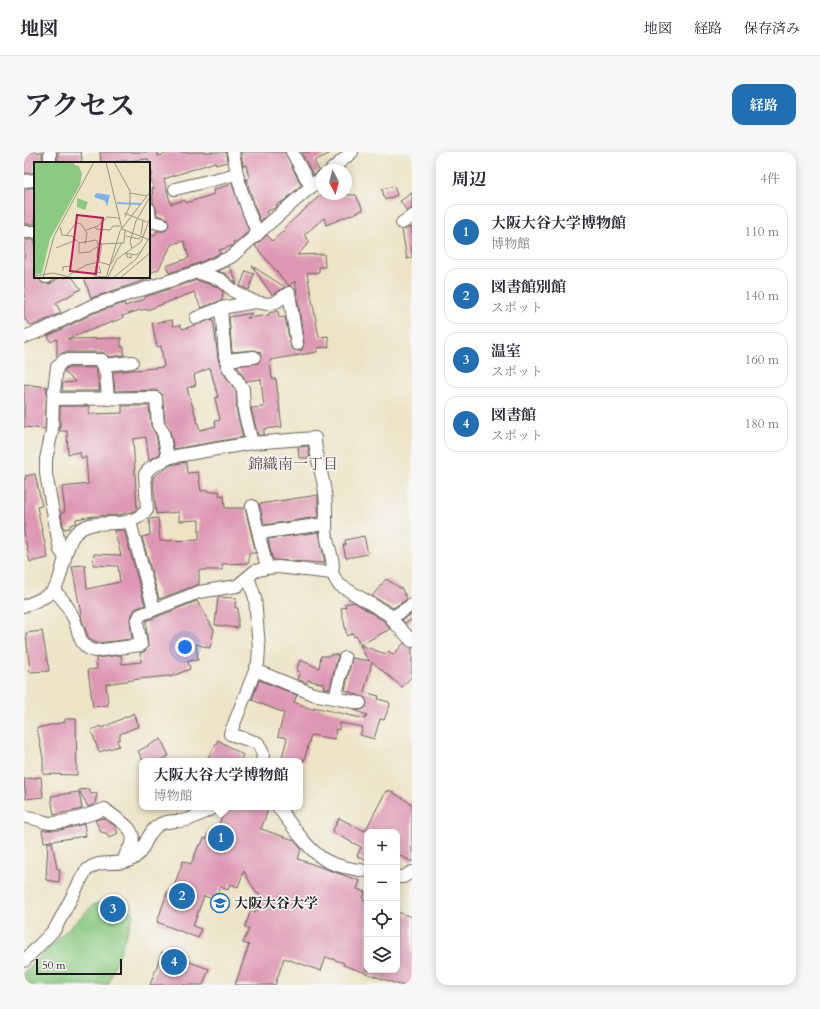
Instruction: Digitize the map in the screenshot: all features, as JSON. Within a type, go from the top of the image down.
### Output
[{"type":"street","points":[[233,152],[237,174],[248,212],[258,234]]},
{"type":"street","points":[[292,152],[311,187]]},
{"type":"street","points":[[338,164],[352,152]]},
{"type":"street","points":[[175,189],[237,174]]},
{"type":"street","points":[[24,181],[34,180]]},
{"type":"street","points":[[24,337],[43,330],[91,306],[197,272],[231,257],[316,182]]},
{"type":"street","points":[[150,212],[153,222]]},
{"type":"street","points":[[197,272],[221,280],[235,292],[255,302],[268,304],[276,302],[289,293],[297,344]]},
{"type":"street","points":[[196,318],[221,308],[244,306],[255,302]]},
{"type":"street","points":[[221,308],[224,335],[223,342],[226,360],[228,367],[243,389],[244,411],[252,443]]},
{"type":"street","points":[[226,360],[254,357]]},
{"type":"street","points":[[65,557],[60,550],[46,474],[46,459],[52,431],[53,399],[57,367],[64,360],[102,360],[106,374],[108,399]]},
{"type":"street","points":[[103,365],[132,362]]},
{"type":"street","points":[[53,399],[156,398],[158,425],[163,432],[168,458]]},
{"type":"street","points":[[24,606],[48,596],[57,588],[65,557],[74,534],[87,526],[98,523],[130,522],[141,517],[147,510],[145,474],[150,468],[168,458],[252,443],[315,438],[315,449],[325,493],[325,524],[328,544],[331,549],[332,573],[338,584],[391,618],[412,641]]},
{"type":"street","points":[[252,506],[267,568]]},
{"type":"street","points":[[130,522],[154,609]]},
{"type":"street","points":[[259,534],[325,524]]},
{"type":"street","points":[[54,591],[62,597],[74,618],[80,639],[88,650],[95,651],[141,645],[137,622],[140,615],[186,599],[199,592],[237,586],[255,571],[278,567],[332,573]]},
{"type":"street","points":[[248,577],[255,598],[259,648],[258,663],[230,734],[258,744],[263,754],[262,758]]},
{"type":"street","points":[[391,618],[412,606]]},
{"type":"street","points":[[335,698],[344,658]]},
{"type":"street","points":[[255,670],[313,694],[360,703]]},
{"type":"street","points":[[24,817],[31,816],[45,822],[52,823],[87,815],[105,808],[131,830],[133,836],[131,845],[125,852],[124,862]]},
{"type":"street","points":[[24,960],[55,929],[85,872],[90,866],[101,863],[130,861],[139,855],[152,830],[158,825],[188,820],[209,810]]},
{"type":"street","points":[[280,810],[313,851],[321,857],[340,866],[364,870]]},
{"type":"street","points":[[400,877],[412,872]]},
{"type":"green space","points":[[105,901],[134,913],[108,985],[24,985],[24,972],[93,905]]},
{"type":"building","points":[[24,152],[42,152],[42,162],[34,162],[34,173],[24,173]]},
{"type":"building","points":[[58,152],[81,152],[82,162],[58,162]]},
{"type":"building","points":[[100,152],[158,152],[158,156],[172,152],[226,152],[227,162],[216,165],[215,162],[164,179],[170,201],[171,204],[185,200],[186,203],[214,194],[213,190],[232,184],[249,231],[239,240],[233,242],[234,244],[232,246],[219,250],[221,253],[194,265],[169,273],[166,266],[189,258],[184,241],[172,244],[158,270],[150,273],[150,234],[154,236],[157,231],[165,231],[169,225],[167,218],[157,215],[156,208],[153,203],[152,189],[154,188],[150,177],[153,176],[150,162],[148,159],[101,162]]},
{"type":"building","points":[[241,152],[285,152],[301,185],[285,200],[276,205],[277,207],[266,212],[268,215],[260,221],[246,179],[249,178],[246,165],[243,166]]},
{"type":"building","points":[[301,152],[333,152],[314,161],[316,165],[316,172],[313,175]]},
{"type":"building","points":[[394,186],[397,195],[385,200],[382,189]]},
{"type":"building","points":[[24,188],[34,188],[34,224],[24,224]]},
{"type":"building","points":[[412,193],[412,209],[407,211],[400,201]]},
{"type":"building","points":[[352,195],[356,195],[363,210],[326,225],[324,218],[304,235],[310,242],[297,255],[324,254],[325,267],[319,267],[319,272],[307,273],[319,337],[328,336],[329,347],[317,348],[317,352],[270,360],[272,379],[276,379],[282,427],[264,429],[264,435],[258,435],[251,408],[264,407],[261,379],[246,381],[237,366],[258,363],[261,356],[260,352],[254,350],[232,352],[229,317],[252,313],[247,318],[269,315],[269,313],[278,311],[279,318],[285,317],[291,348],[298,351],[302,350],[304,343],[295,281],[289,286],[255,246],[267,235],[272,241],[286,229],[284,228],[316,199],[352,200]]},
{"type":"building","points":[[412,227],[412,258],[407,259],[402,230]]},
{"type":"building","points":[[24,240],[34,240],[34,278],[39,278],[42,283],[50,284],[59,278],[73,278],[81,289],[56,303],[61,313],[32,326],[24,319]]},
{"type":"building","points":[[229,266],[237,284],[226,274],[218,271]]},
{"type":"building","points":[[252,266],[285,287],[272,295]]},
{"type":"building","points":[[246,271],[254,274],[249,290],[240,286]]},
{"type":"building","points":[[88,278],[148,278],[91,298],[85,280]]},
{"type":"building","points":[[197,280],[217,287],[223,291],[222,300],[201,308],[194,292],[150,309],[140,310],[122,316],[123,318],[67,339],[121,338],[121,347],[124,347],[124,355],[109,357],[102,352],[64,352],[57,357],[57,339],[51,342],[48,336],[94,313],[124,303],[125,306],[145,299],[145,297]]},
{"type":"building","points":[[213,319],[218,358],[222,371],[236,391],[237,413],[243,437],[174,449],[170,431],[165,422],[162,394],[156,390],[115,391],[113,372],[164,367],[161,346],[157,347],[152,323],[172,320],[173,326],[180,325],[183,329]],"holes":[[[210,368],[218,397],[215,398],[220,420],[215,421],[216,426],[200,430],[187,388],[196,385],[194,375]]]},
{"type":"building","points":[[67,368],[96,368],[100,391],[62,391],[63,383],[75,382],[64,371]]},
{"type":"building","points":[[24,384],[47,387],[45,429],[24,427]]},
{"type":"building","points":[[60,406],[89,406],[89,414],[122,413],[122,406],[149,406],[151,426],[156,435],[160,454],[149,460],[146,437],[133,439],[137,509],[119,515],[94,516],[76,519],[76,523],[70,525],[70,528],[64,529],[61,513],[65,512],[62,487],[88,484],[86,457],[81,458],[80,452],[68,454],[67,431],[60,431]]},
{"type":"building","points":[[308,446],[310,458],[299,458],[298,447]]},
{"type":"building","points":[[186,462],[187,473],[198,472],[201,491],[219,491],[220,496],[224,495],[225,508],[245,508],[256,553],[249,553],[249,563],[222,564],[222,570],[199,570],[199,584],[159,599],[142,537],[150,535],[149,519],[158,518],[160,541],[199,540],[199,520],[179,521],[179,512],[156,514],[153,477],[171,465]]},
{"type":"building","points":[[35,474],[42,506],[37,507],[48,558],[30,562],[24,533],[24,479],[26,479],[25,476]]},
{"type":"building","points":[[318,495],[318,517],[264,525],[259,504]]},
{"type":"building","points":[[114,530],[124,530],[145,605],[135,609],[130,619],[132,639],[96,643],[89,639],[82,620],[72,566],[85,565],[87,589],[120,582],[118,566],[93,565],[94,554],[121,555]]},
{"type":"building","points":[[319,532],[325,563],[274,560],[272,557],[268,539]]},
{"type":"building","points":[[364,536],[368,554],[346,558],[343,545],[346,545],[345,540]]},
{"type":"building","points":[[386,579],[402,589],[407,599],[393,608],[372,596]]},
{"type":"building","points":[[218,597],[236,598],[235,608],[238,608],[238,628],[215,625]]},
{"type":"building","points":[[197,601],[214,630],[210,648],[196,644],[198,660],[188,661],[190,669],[170,677],[139,679],[106,684],[108,705],[93,707],[88,670],[97,669],[96,658],[121,655],[122,664],[141,662],[140,653],[145,651],[148,647],[146,621]]},
{"type":"building","points":[[354,602],[384,621],[390,629],[360,645],[353,633],[347,636],[341,608],[346,607],[345,604]]},
{"type":"building","points":[[412,614],[412,620],[405,623],[402,620]]},
{"type":"building","points":[[42,631],[49,671],[30,672],[26,633]]},
{"type":"building","points":[[404,643],[412,648],[412,676],[402,687],[372,662],[364,692],[379,696],[378,699],[389,702],[390,705],[384,720],[380,719],[374,739],[360,735],[363,727],[340,723],[339,730],[336,729],[335,739],[311,735],[304,761],[303,758],[282,758],[287,738],[278,736],[284,713],[252,700],[259,680],[297,695],[294,702],[314,710],[314,707],[365,719],[367,715],[354,710],[362,710],[365,708],[367,704],[365,698],[345,690],[352,658],[370,661],[366,657],[360,645],[386,654],[389,651],[393,655]]},
{"type":"building","points":[[331,654],[338,655],[330,689],[323,688],[324,684],[308,680],[307,683],[297,679],[300,672],[296,671],[300,660],[319,668],[321,656],[331,656]]},
{"type":"building","points":[[134,713],[139,726],[120,734],[120,739],[117,740],[119,746],[99,752],[91,730],[101,726],[102,728]]},
{"type":"building","points":[[65,719],[76,719],[77,775],[43,774],[43,758],[37,728],[65,722]]},
{"type":"building","points":[[161,739],[169,756],[165,758],[142,758],[138,751]]},
{"type":"building","points":[[218,740],[243,755],[242,758],[208,758]]},
{"type":"building","points":[[41,777],[43,797],[26,799],[24,779]]},
{"type":"building","points":[[89,789],[91,794],[97,793],[95,804],[88,807],[79,790]]},
{"type":"building","points":[[389,790],[412,804],[412,862],[400,856],[400,829],[366,829],[386,791],[388,792]]},
{"type":"building","points":[[79,792],[82,809],[54,815],[51,796]]},
{"type":"building","points":[[229,810],[268,810],[261,829],[294,840],[301,849],[298,859],[360,881],[357,889],[364,892],[364,972],[326,957],[321,971],[284,958],[275,985],[235,985],[249,945],[243,943],[249,929],[245,927],[251,910],[255,912],[261,895],[256,893],[244,871],[238,887],[230,884],[228,890],[220,887],[215,900],[204,896],[193,926],[201,929],[198,938],[157,922],[168,890],[172,892],[183,861],[191,864],[199,845],[201,845],[204,838],[206,839],[208,834],[215,836],[223,813]]},
{"type":"building","points":[[103,818],[114,825],[118,833],[109,838],[106,833],[101,832],[95,820]]},
{"type":"building","points":[[339,818],[364,830],[364,860],[357,856],[361,847],[332,832]]},
{"type":"building","points":[[84,824],[86,836],[44,842],[42,830],[60,830]]},
{"type":"building","points":[[48,842],[52,842],[57,869],[60,869],[59,882],[46,880]]},
{"type":"building","points":[[400,913],[412,917],[412,985],[400,985],[366,973],[400,973]]},
{"type":"building","points":[[162,952],[209,969],[203,985],[150,985]]},
{"type":"place","name":"大阪大谷大学博物館","points":[[221,838]]},
{"type":"place","name":"図書館別館","points":[[182,896]]},
{"type":"place","name":"大阪大谷大学","points":[[220,903]]},
{"type":"place","name":"温室","points":[[113,909]]},
{"type":"place","name":"図書館","points":[[174,962]]},
{"type":"district","name":"錦織南一丁目","points":[[293,464]]}]
